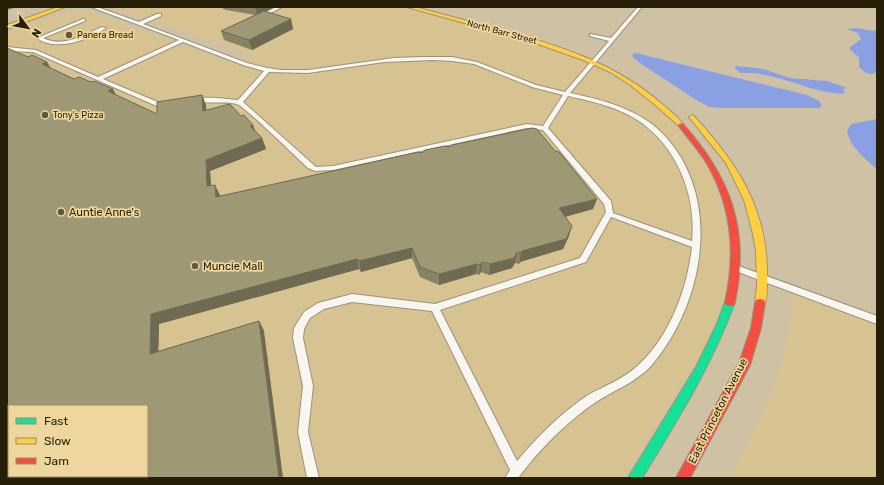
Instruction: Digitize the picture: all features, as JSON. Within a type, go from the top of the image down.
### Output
[{"type":"street","points":[[7,26],[63,7]]},
{"type":"street","name":"North Barr Street","points":[[409,7],[596,58]]},
{"type":"street","name":"North Barr Street","points":[[434,7],[559,40],[596,58]]},
{"type":"street","points":[[596,58],[628,69]]},
{"type":"street","points":[[596,58],[657,101],[686,128],[706,155],[726,197],[732,218],[736,243],[736,268],[731,299],[718,338],[635,478]]},
{"type":"street","name":"East Princeton Avenue","points":[[683,478],[746,361],[758,314],[763,278],[762,248],[751,204],[735,168],[717,143],[684,108]]},
{"type":"lane","points":[[93,7],[268,70],[317,72],[394,60],[458,59],[480,63],[531,85],[605,103],[627,112],[656,129],[684,169],[692,190],[697,215],[694,264],[684,303],[660,347],[639,371],[591,400],[557,426],[513,475],[435,308]]},
{"type":"lane","points":[[257,18],[280,7]]},
{"type":"lane","points":[[545,128],[566,93],[640,7]]},
{"type":"lane","points":[[139,24],[159,15]]},
{"type":"lane","points":[[83,20],[39,38],[48,43],[60,45],[104,28]]},
{"type":"lane","points":[[592,34],[612,40]]},
{"type":"lane","points":[[98,79],[183,40]]},
{"type":"lane","points":[[7,50],[34,50],[159,105],[171,104]]},
{"type":"lane","points":[[240,102],[268,70]]},
{"type":"lane","points":[[186,102],[213,100],[240,102],[315,169],[333,168],[527,126],[545,128],[608,203],[610,212],[584,260],[435,308],[352,298],[321,306],[307,315],[299,328],[298,338],[308,386],[303,432],[313,478]]},
{"type":"lane","points":[[608,214],[696,245]]},
{"type":"lane","points":[[736,268],[877,320]]},
{"type":"shaded area","name":"Muncie Mall","points":[[112,7],[402,7],[545,45],[584,60],[654,103],[708,165],[731,240],[726,293],[709,340],[623,478],[7,478],[7,33],[75,9],[83,9],[238,65],[253,56],[220,43]]},
{"type":"shaded area","points":[[795,289],[877,320],[877,478],[731,478],[766,406],[780,371],[785,351]]},
{"type":"water","points":[[857,28],[873,31],[877,29],[877,72],[872,74],[863,71],[859,67],[859,58],[849,48],[861,39],[858,33],[847,29]]},
{"type":"water","points":[[636,53],[807,95],[819,101],[822,106],[819,108],[709,107],[641,64],[632,56]]},
{"type":"water","points":[[734,67],[764,69],[790,78],[827,81],[847,88],[843,89],[845,92],[842,94],[817,90],[766,75],[740,73]]},
{"type":"water","points":[[877,119],[877,169],[863,157],[851,142],[847,131],[851,124]]},
{"type":"building","points":[[264,11],[291,19],[249,40],[221,31]]},
{"type":"building","name":"Muncie Mall","points":[[7,48],[28,57],[32,55],[47,62],[42,64],[74,79],[79,77],[91,82],[94,81],[113,89],[108,91],[157,114],[157,102],[202,95],[203,111],[230,104],[241,116],[244,115],[253,125],[250,126],[262,138],[206,160],[207,186],[215,185],[216,197],[418,152],[422,153],[425,150],[445,146],[450,147],[452,145],[532,128],[537,129],[555,151],[559,152],[597,199],[559,208],[572,226],[566,239],[522,251],[521,253],[517,252],[514,258],[490,264],[482,262],[480,265],[477,264],[439,274],[420,267],[412,248],[359,261],[357,259],[151,314],[150,354],[259,321],[279,478],[7,478]]},
{"type":"traffic: fast","points":[[635,478],[700,371],[721,326],[730,302]]},
{"type":"traffic: slow","points":[[7,27],[63,7]]},
{"type":"traffic: slow","points":[[409,7],[558,48],[599,64],[631,82],[657,102],[681,125]]},
{"type":"traffic: slow","points":[[692,117],[714,142],[734,170],[748,200],[754,217],[761,251],[762,286],[760,303]]},
{"type":"traffic: jam","points":[[681,125],[697,143],[710,163],[721,184],[729,207],[737,255],[735,279],[730,302]]},
{"type":"traffic: jam","points":[[683,478],[744,365],[756,328],[760,303]]},
{"type":"place","name":"Panera Bread","points":[[69,35]]},
{"type":"place","name":"Tony's Pizza","points":[[45,115]]},
{"type":"place","name":"Auntie Anne's","points":[[61,212]]},
{"type":"place","name":"Muncie Mall","points":[[195,266]]}]
